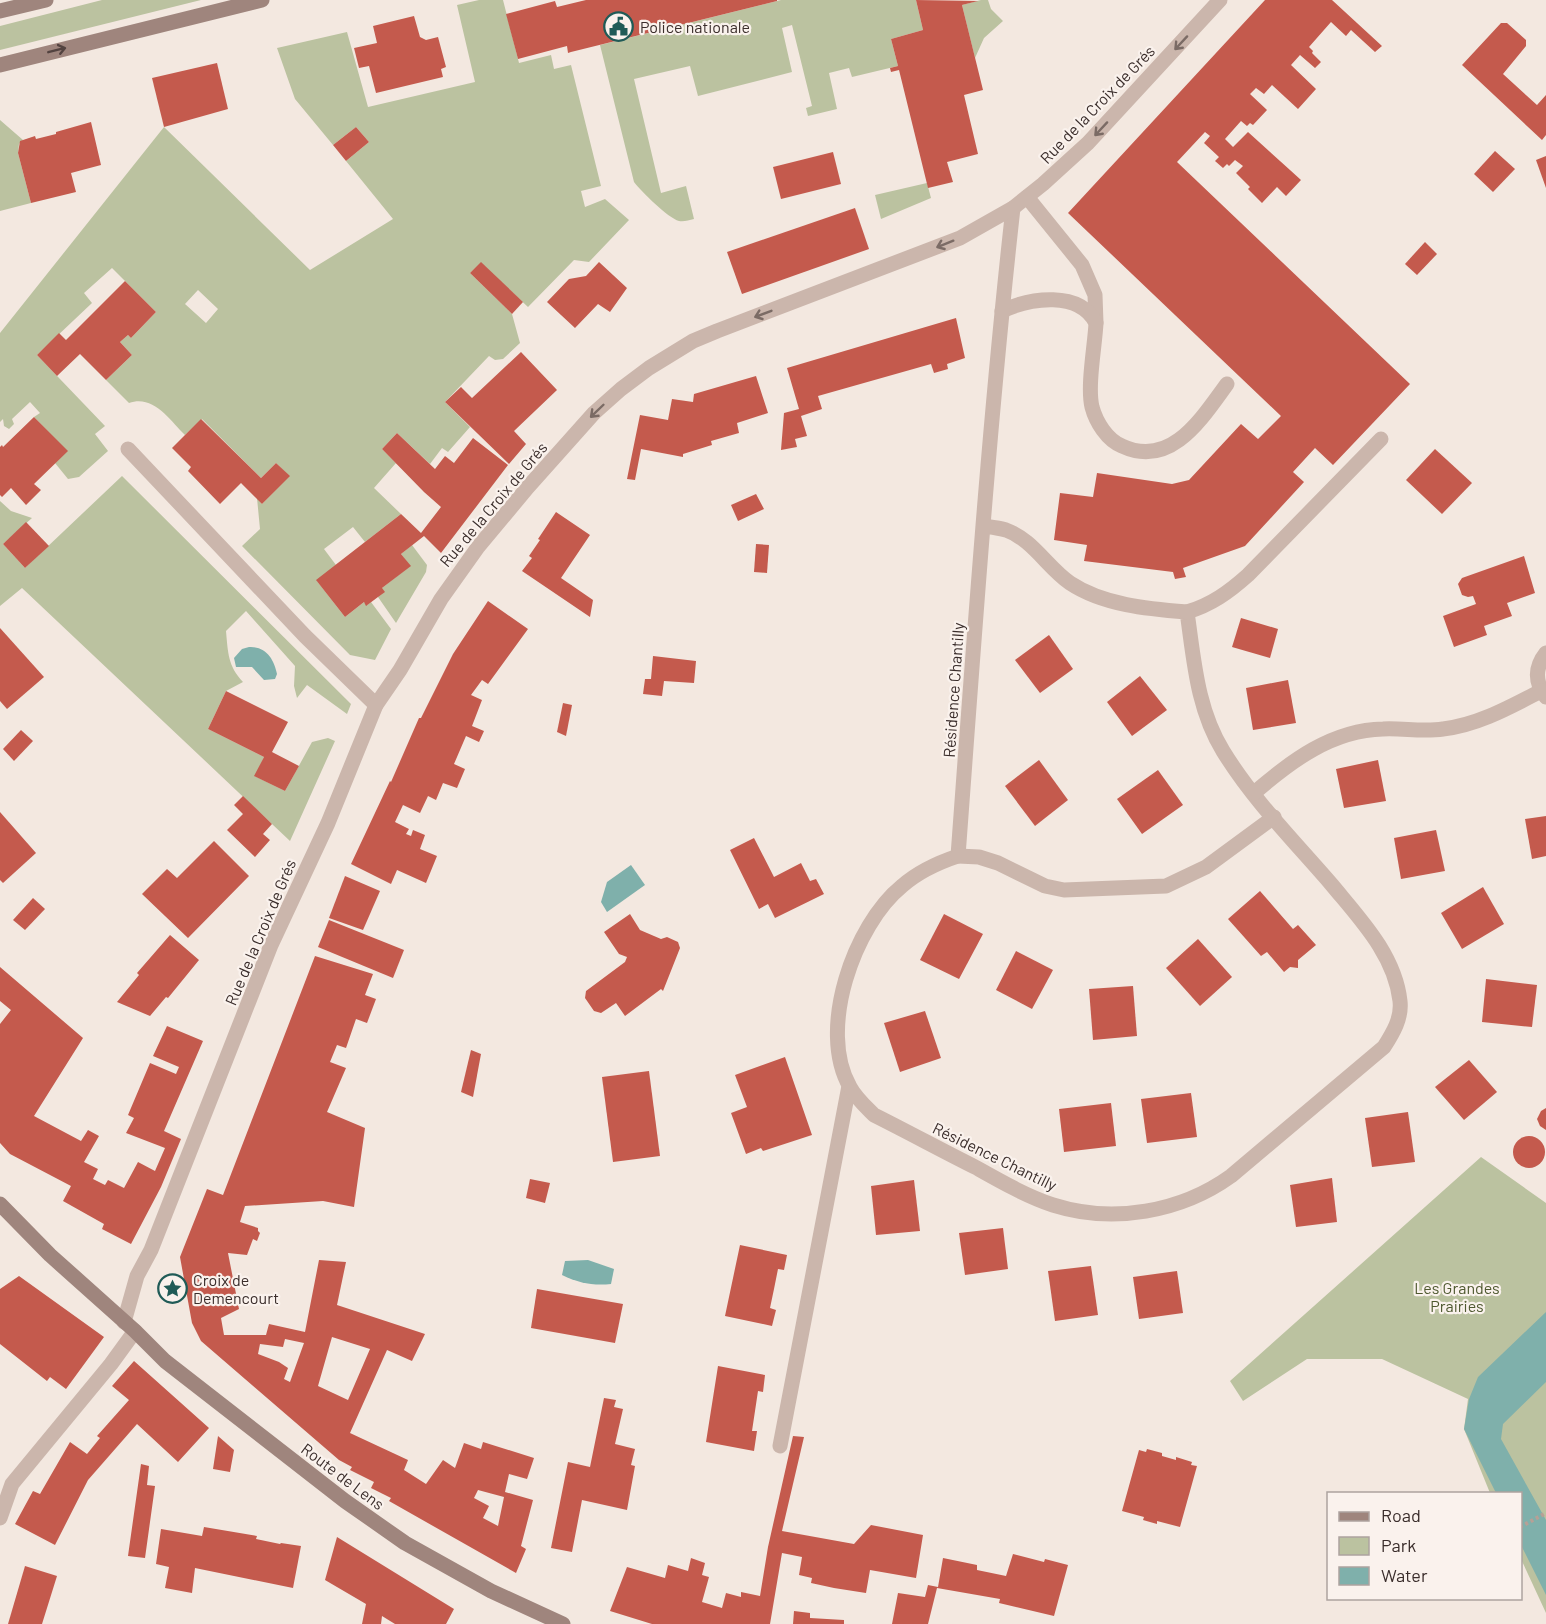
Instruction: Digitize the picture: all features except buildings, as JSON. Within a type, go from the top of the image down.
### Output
[{"type":"main road","points":[[0,11],[46,0]]},
{"type":"main road","points":[[0,64],[262,0]]},
{"type":"main road","name":"Route de Lens","points":[[0,1204],[50,1255],[179,1373],[345,1501],[396,1537],[491,1591],[563,1624]]},
{"type":"street","name":"Rue de la Croix de Grés","points":[[130,1326],[137,1276],[151,1250],[272,945],[328,823],[376,705],[471,555],[594,413],[649,368],[693,341],[960,238],[1013,208],[1088,143],[1220,0]]},
{"type":"street","points":[[1027,197],[1082,265],[1095,295],[1092,405],[1106,434],[1119,445],[1142,453],[1157,451],[1172,445],[1201,420],[1227,384]]},
{"type":"street","name":"Résidence Chantilly","points":[[958,856],[983,526],[1013,208]]},
{"type":"street","points":[[1002,311],[1031,301],[1060,301],[1084,308],[1096,323]]},
{"type":"street","points":[[983,526],[1004,529],[1016,535],[1071,583],[1104,599],[1187,612],[1204,607],[1226,594],[1248,575],[1381,440]]},
{"type":"street","points":[[128,449],[305,636],[376,705]]},
{"type":"street","name":"Résidence Chantilly","points":[[1187,612],[1203,709],[1223,751],[1254,793],[1274,816],[1364,924],[1377,941],[1396,981],[1401,1002],[1399,1017],[1393,1034],[1384,1047],[1213,1189],[1170,1206],[1119,1214],[1096,1214],[1052,1205],[1032,1197],[874,1115],[849,1086],[838,1044],[842,997],[849,968],[868,925],[900,887],[921,871],[958,856],[979,857],[998,863],[1045,886],[1064,890],[1166,886],[1206,867],[1274,816]]},
{"type":"street","points":[[1254,793],[1296,760],[1341,736],[1364,730],[1442,729],[1467,724],[1544,694],[1537,681],[1537,671],[1546,653]]},
{"type":"street","points":[[780,1446],[849,1086]]},
{"type":"street","points":[[0,1518],[6,1484],[111,1364],[130,1326]]},
{"type":"path","points":[[1522,1526],[1546,1513]]},
{"type":"green space","points":[[102,0],[201,0],[0,50],[0,26]]},
{"type":"green space","points":[[479,0],[503,0],[519,63],[551,55],[554,69],[571,65],[601,186],[581,191],[585,207],[605,199],[629,220],[589,262],[574,260],[528,307],[481,263],[470,273],[512,314],[520,343],[503,359],[495,360],[489,356],[445,402],[470,427],[448,452],[442,448],[430,464],[397,433],[382,449],[396,463],[374,488],[401,514],[365,542],[353,527],[324,549],[336,565],[317,581],[345,617],[364,602],[367,605],[371,602],[391,629],[375,660],[350,655],[242,546],[260,529],[257,498],[262,504],[289,476],[276,463],[261,478],[202,419],[185,435],[153,405],[138,401],[129,403],[106,380],[132,355],[120,342],[128,335],[131,338],[156,312],[112,268],[84,293],[92,303],[37,355],[105,426],[95,434],[108,451],[79,477],[68,479],[55,463],[67,451],[34,417],[40,413],[30,402],[12,419],[14,424],[9,429],[4,426],[3,419],[0,422],[0,333],[164,127],[310,270],[393,219],[346,161],[369,142],[356,127],[333,145],[295,99],[277,48],[347,32],[368,107],[475,82],[457,5]],"holes":[[[198,290],[218,309],[206,323],[185,304]]]},
{"type":"green space","points":[[781,0],[916,0],[923,30],[891,39],[898,66],[852,77],[849,68],[829,73],[837,109],[808,116],[806,108],[812,106],[792,25],[782,28],[792,72],[698,96],[690,66],[634,79],[661,193],[686,186],[694,219],[681,221],[674,219],[655,204],[634,182],[600,45]]},
{"type":"green space","points":[[988,0],[991,9],[1003,21],[984,38],[975,58],[962,5]]},
{"type":"green space","points":[[0,120],[23,140],[19,144],[18,153],[31,203],[0,211]]},
{"type":"green space","points":[[927,183],[931,198],[881,219],[875,195]]},
{"type":"green space","points":[[122,476],[351,704],[347,714],[307,685],[297,698],[294,686],[295,666],[246,611],[226,631],[228,653],[232,665],[243,682],[226,691],[208,729],[264,757],[255,776],[285,791],[312,742],[328,738],[335,741],[290,841],[22,588],[0,606],[0,501],[11,511],[32,518],[3,544],[25,568]]},
{"type":"green space","points":[[412,545],[427,565],[426,572],[396,623],[378,597],[382,588],[410,566],[401,554]]},
{"type":"green space","name":"Les Grandes Prairies","points":[[1481,1157],[1546,1203],[1546,1613],[1522,1561],[1522,1492],[1490,1492],[1464,1429],[1468,1399],[1382,1359],[1307,1359],[1243,1401],[1230,1381]]},
{"type":"water","points":[[255,647],[268,654],[276,668],[275,679],[264,680],[252,667],[236,667],[234,658],[242,649]]},
{"type":"water","points":[[631,865],[645,885],[607,912],[601,902],[607,882]]},
{"type":"water","points":[[588,1260],[614,1269],[611,1284],[586,1283],[562,1275],[565,1261]]},
{"type":"water","points":[[1546,1312],[1546,1382],[1503,1424],[1501,1439],[1546,1520],[1546,1595],[1522,1547],[1522,1492],[1496,1492],[1464,1429],[1469,1399],[1478,1377]]},
{"type":"place","name":"Police nationale","points":[[619,26]]},
{"type":"place","name":"Croix de Demencourt","points":[[172,1288]]}]
